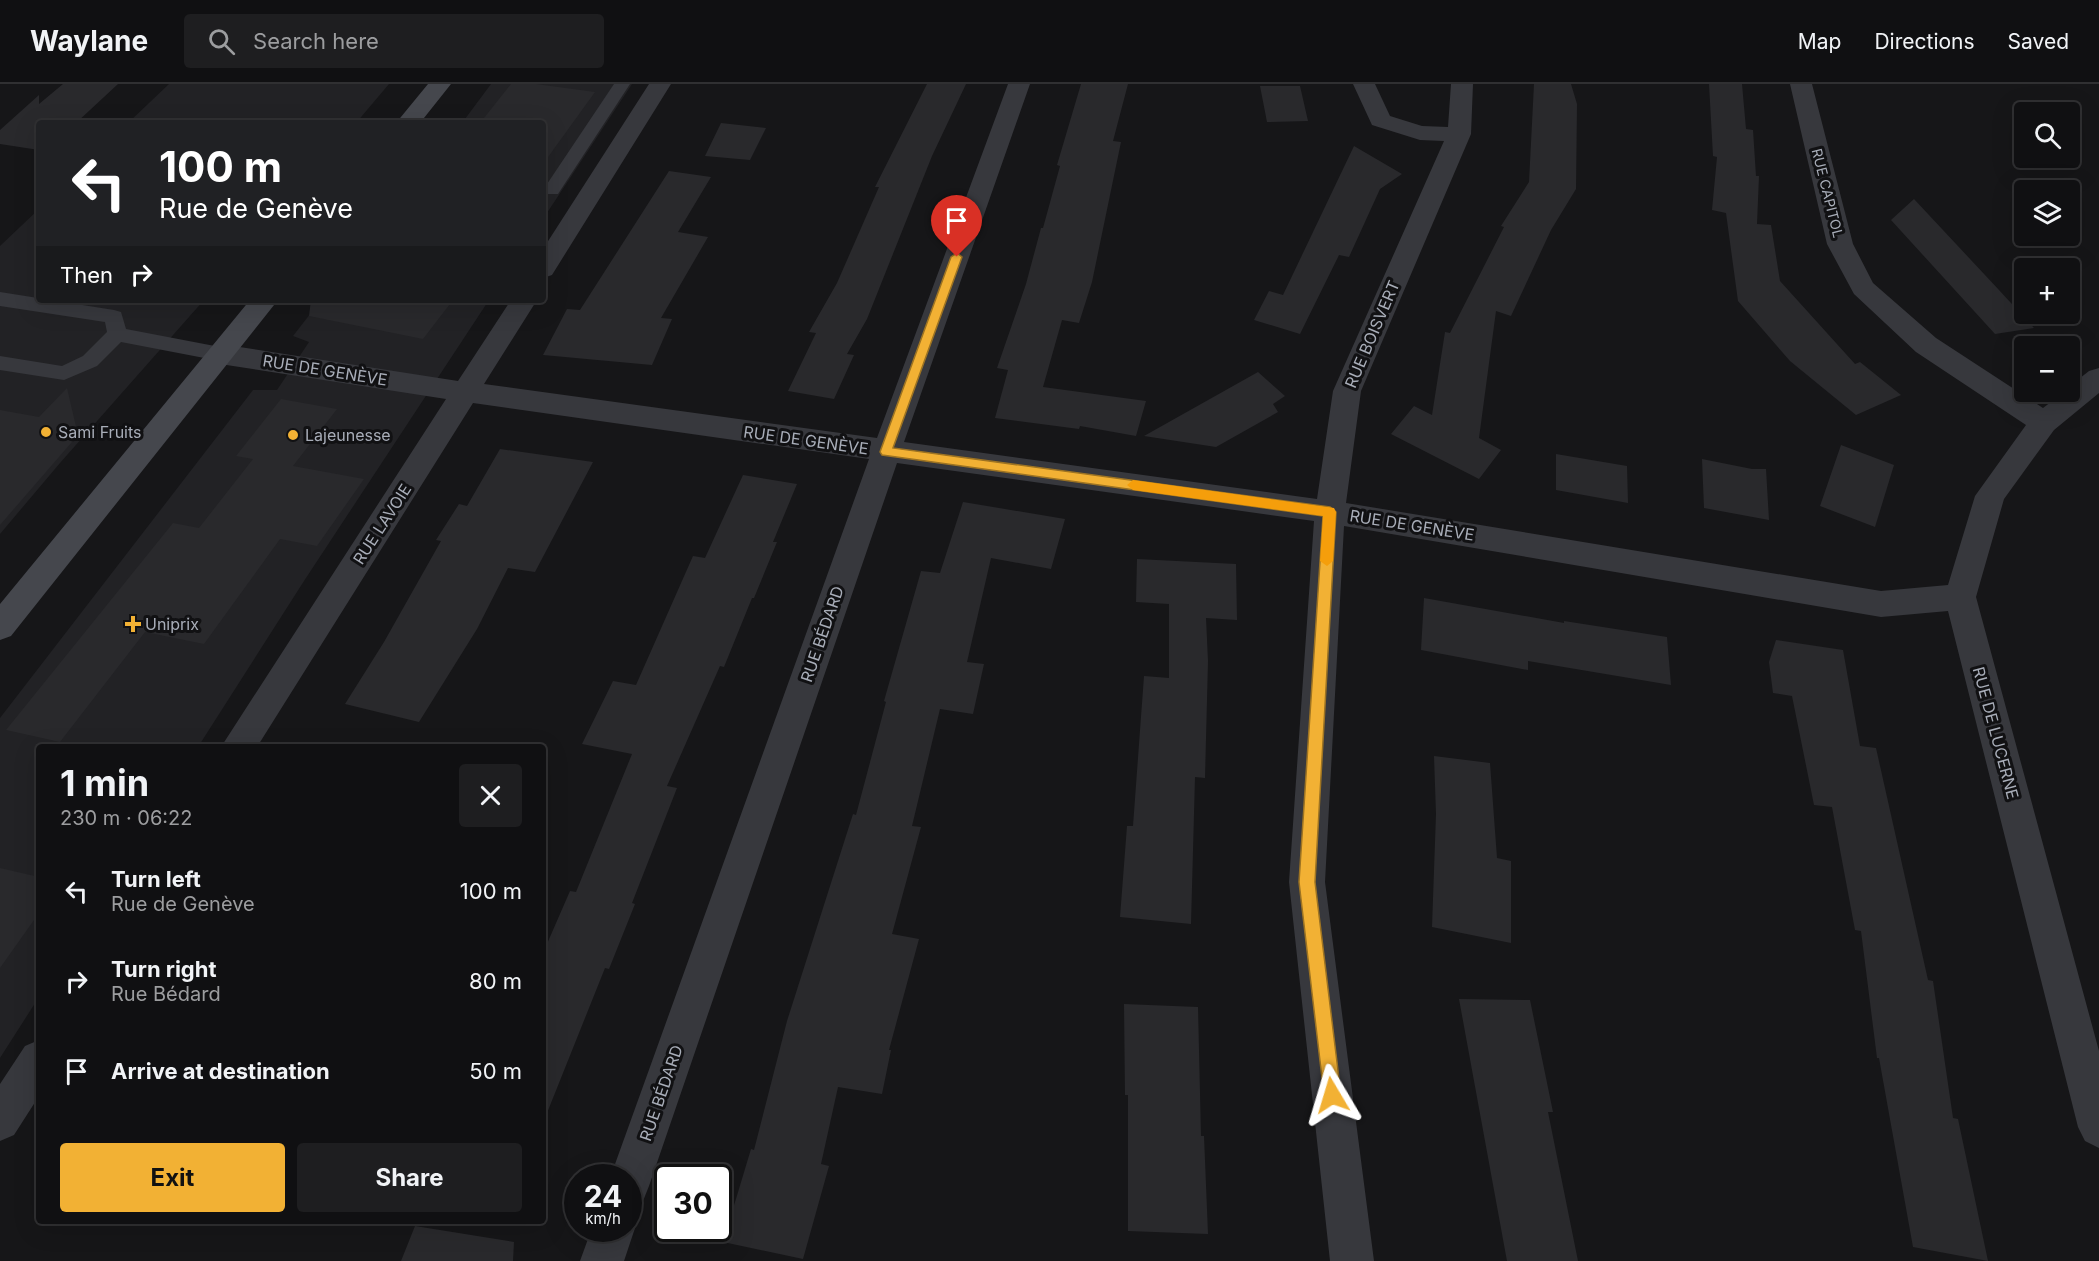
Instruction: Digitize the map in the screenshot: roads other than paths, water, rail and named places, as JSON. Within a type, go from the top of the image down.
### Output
[{"type":"main road","points":[[410,120],[440,84]]},
{"type":"main road","points":[[0,627],[262,303]]},
{"type":"street","points":[[546,264],[660,84]]},
{"type":"street","name":"RUE BÉDARD","points":[[636,1164],[886,452],[1019,84]]},
{"type":"street","points":[[1364,84],[1380,120],[1420,133],[1459,134]]},
{"type":"street","name":"RUE BOISVERT","points":[[1352,1261],[1307,882],[1330,512],[1347,391],[1459,134],[1462,84]]},
{"type":"street","name":"RUE CAPITOL","points":[[1801,84],[1840,244],[1863,288],[1926,345],[2044,423]]},
{"type":"street","name":"RUE LAVOIE","points":[[240,744],[522,303]]},
{"type":"street","name":"RUE DE GENÈVE","points":[[220,354],[886,452],[1330,512],[1881,604],[1960,597]]},
{"type":"street","points":[[1960,597],[1990,496],[2044,423],[2099,378]]},
{"type":"street","name":"RUE DE LUCERNE","points":[[1960,597],[2099,1127]]},
{"type":"street","points":[[0,1120],[36,1065]]},
{"type":"street","points":[[602,1261],[609,1242]]},
{"type":"lane","points":[[552,190],[622,84]]},
{"type":"lane","points":[[0,299],[114,316],[117,334]]},
{"type":"lane","points":[[117,334],[220,354]]},
{"type":"lane","points":[[0,363],[64,373],[90,361],[117,334]]},
{"type":"place","name":"Sami Fruits","points":[[46,432]]},
{"type":"place","name":"Lajeunesse","points":[[293,435]]},
{"type":"place","name":"Uniprix","points":[[133,624]]}]
